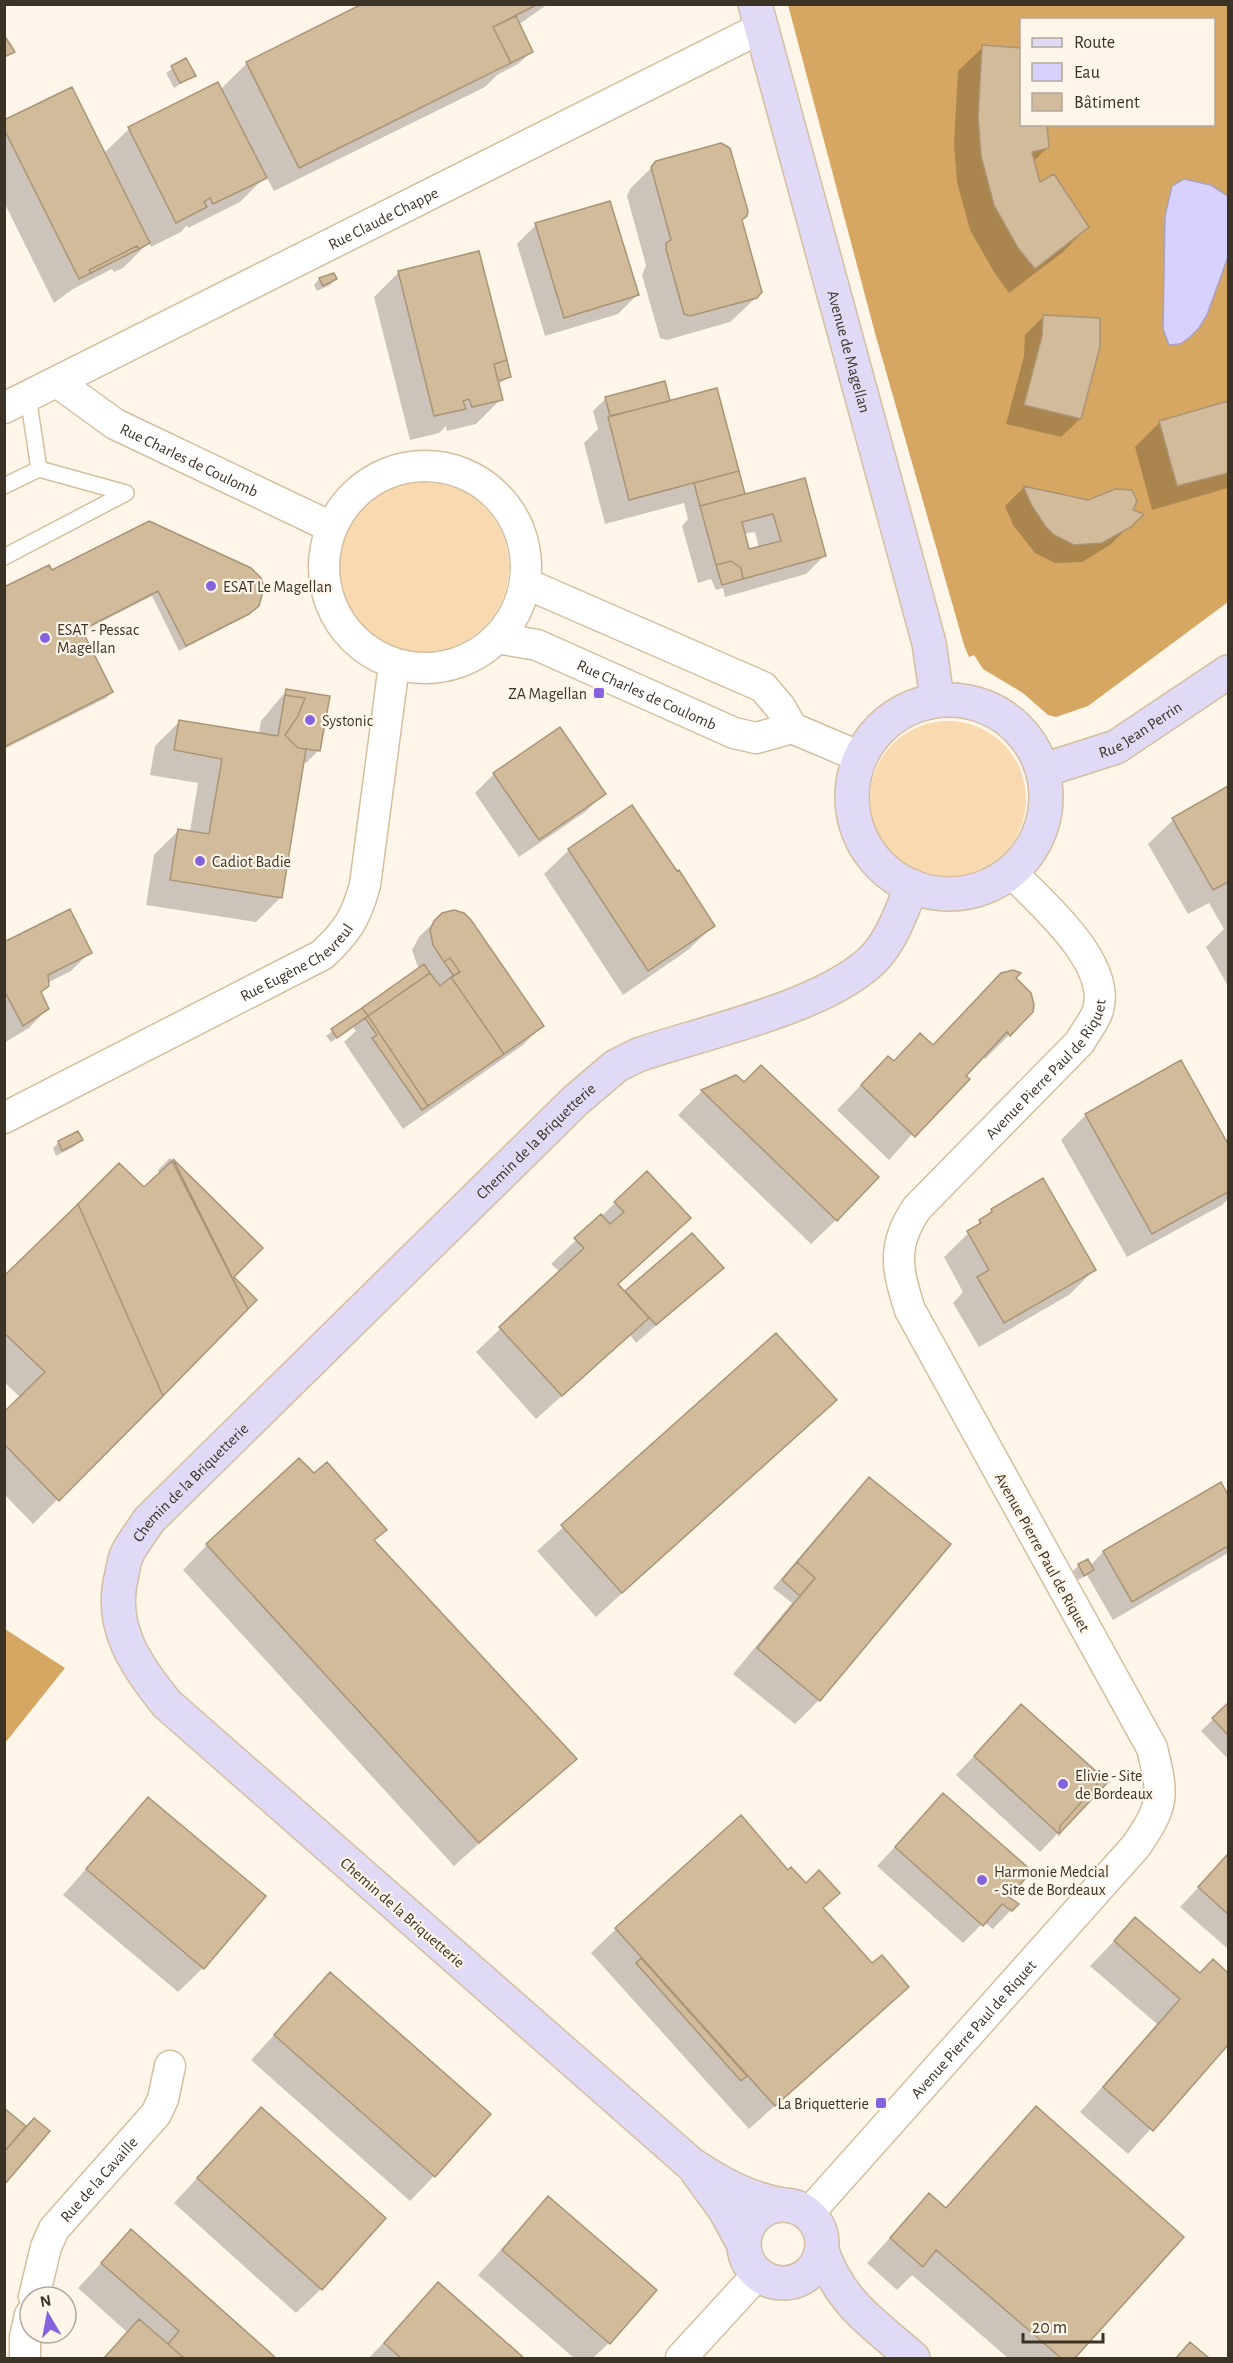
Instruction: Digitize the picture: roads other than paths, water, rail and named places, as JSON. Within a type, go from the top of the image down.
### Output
[{"type":"street","name":"Rue Claude Chappe","points":[[16,402],[758,16]]},
{"type":"street","name":"Avenue de Magellan","points":[[758,16],[929,643],[937,699]]},
{"type":"street","name":"Rue Charles de Coulomb","points":[[57,382],[115,424],[329,526]]},
{"type":"street","points":[[415,467],[465,472],[506,503],[526,550],[528,584],[502,639],[475,656],[440,667],[394,665],[350,638],[326,592],[323,559],[329,526],[366,483],[415,467]]},
{"type":"street","points":[[528,584],[763,687],[780,707],[792,728],[858,756]]},
{"type":"street","name":"Rue Charles de Coulomb","points":[[502,639],[537,645],[734,733],[756,738],[792,728]]},
{"type":"street","name":"Rue Eugène Chevreul","points":[[4,1118],[322,955],[343,936],[357,914],[365,885],[394,665]]},
{"type":"street","name":"Rue Jean Perrin","points":[[1044,770],[1116,747],[1228,672]]},
{"type":"street","points":[[937,699],[983,704],[1022,730],[1044,770],[1047,813],[1035,845],[1011,872],[993,886],[942,896],[893,880],[862,846],[849,801],[858,756],[890,717],[937,699]]},
{"type":"street","name":"Avenue Pierre Paul de Riquet","points":[[796,2210],[1136,1846],[1156,1817],[1161,1784],[1152,1748],[910,1310],[898,1273],[898,1251],[904,1227],[917,1208],[1080,1042],[1098,1009],[1098,987],[1081,946],[1011,872]]},
{"type":"street","name":"Chemin de la Briquetterie","points":[[796,2210],[757,2200],[716,2180],[692,2164],[167,1704],[142,1674],[125,1643],[118,1600],[119,1582],[127,1554],[149,1520],[576,1100],[616,1066],[638,1055],[795,1005],[852,976],[876,956],[890,935],[912,886]]},
{"type":"street","name":"Rue de la Cavaille","points":[[37,2285],[46,2247],[54,2229],[156,2114],[163,2099],[170,2066]]},
{"type":"street","name":"Chemin de la Briquetterie","points":[[692,2164],[725,2210],[744,2245],[746,2256],[758,2274]]},
{"type":"street","points":[[744,2245],[751,2222],[760,2213],[796,2210],[817,2225],[822,2237],[822,2251],[831,2277],[849,2302],[913,2358]]},
{"type":"street","points":[[789,2283],[811,2272],[822,2251]]},
{"type":"street","points":[[681,2358],[758,2274],[768,2280],[789,2283],[849,2302]]},
{"type":"lane","points":[[16,402],[39,469]]},
{"type":"lane","points":[[4,486],[39,469],[126,493],[4,557]]},
{"type":"water","points":[[1184,179],[1211,185],[1228,196],[1228,257],[1207,315],[1199,328],[1180,344],[1169,345],[1163,329],[1165,216],[1172,186]]},
{"type":"place","name":"ESAT Le Magellan","points":[[211,586]]},
{"type":"place","name":"ESAT - Pessac Magellan","points":[[45,638]]},
{"type":"place","name":"ZA Magellan","points":[[599,693]]},
{"type":"place","name":"Systonic","points":[[310,720]]},
{"type":"place","name":"Cadiot Badie","points":[[200,861]]},
{"type":"place","name":"Elivie - Site de Bordeaux","points":[[1063,1784]]},
{"type":"place","name":"Harmonie Medcial - Site de Bordeaux","points":[[982,1880]]},
{"type":"place","name":"La Briquetterie","points":[[881,2103]]}]
